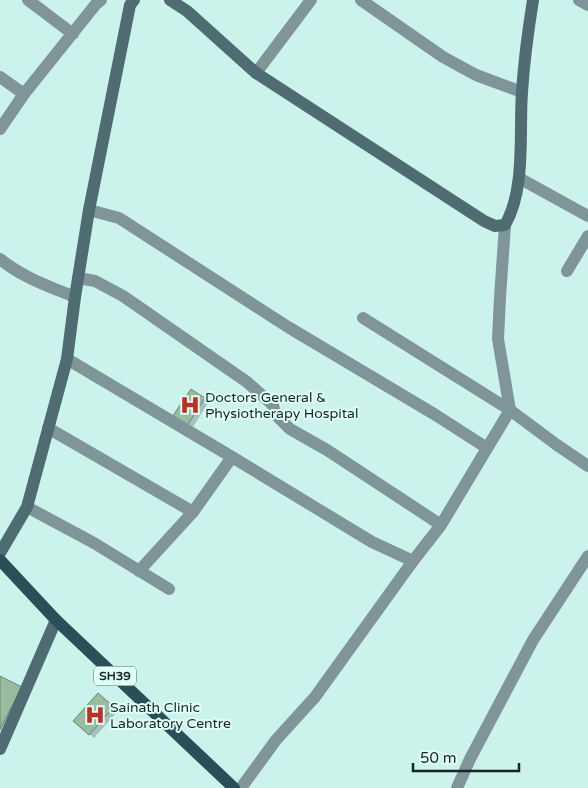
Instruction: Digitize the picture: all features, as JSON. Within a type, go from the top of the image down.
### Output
[{"type":"main road","points":[[170,0],[187,11],[256,72],[484,221],[496,226],[505,225],[511,214],[519,178],[522,92],[533,0]]},
{"type":"main road","points":[[0,553],[27,507],[67,359],[89,210],[131,2]]},
{"type":"main road","name":"SH39","points":[[0,560],[56,620],[234,788]]},
{"type":"main road","points":[[0,749],[56,620]]},
{"type":"street","points":[[28,0],[73,34]]},
{"type":"street","points":[[0,128],[24,94],[101,0]]},
{"type":"street","points":[[256,72],[311,0]]},
{"type":"street","points":[[361,0],[443,56],[476,75],[522,92]]},
{"type":"street","points":[[579,0],[588,5]]},
{"type":"street","points":[[0,76],[24,94]]},
{"type":"street","points":[[519,178],[588,216]]},
{"type":"street","points":[[89,210],[119,218],[288,327],[487,448]]},
{"type":"street","points":[[241,788],[276,740],[315,697],[441,525],[510,410],[498,339],[505,225]]},
{"type":"street","points":[[567,271],[588,236]]},
{"type":"street","points":[[0,259],[34,281],[75,297]]},
{"type":"street","points":[[78,278],[95,281],[123,296],[247,382],[273,405],[275,414],[290,428],[335,455],[441,525]]},
{"type":"street","points":[[363,318],[510,410],[588,466]]},
{"type":"street","points":[[67,359],[372,542],[413,561]]},
{"type":"street","points":[[48,428],[193,512]]},
{"type":"street","points":[[139,571],[193,512],[232,457]]},
{"type":"street","points":[[27,507],[94,543],[169,589]]},
{"type":"street","points":[[457,788],[470,759],[533,640],[588,556]]},
{"type":"building","points":[[191,389],[205,398],[187,426],[172,417]]},
{"type":"building","points":[[0,676],[22,687],[0,729]]},
{"type":"building","points":[[98,693],[114,707],[89,735],[73,721]]},
{"type":"place","name":"Doctors General & Physiotherapy Hospital","points":[[190,405]]},
{"type":"place","name":"Sainath Clinic Laboratory Centre","points":[[95,715]]}]
